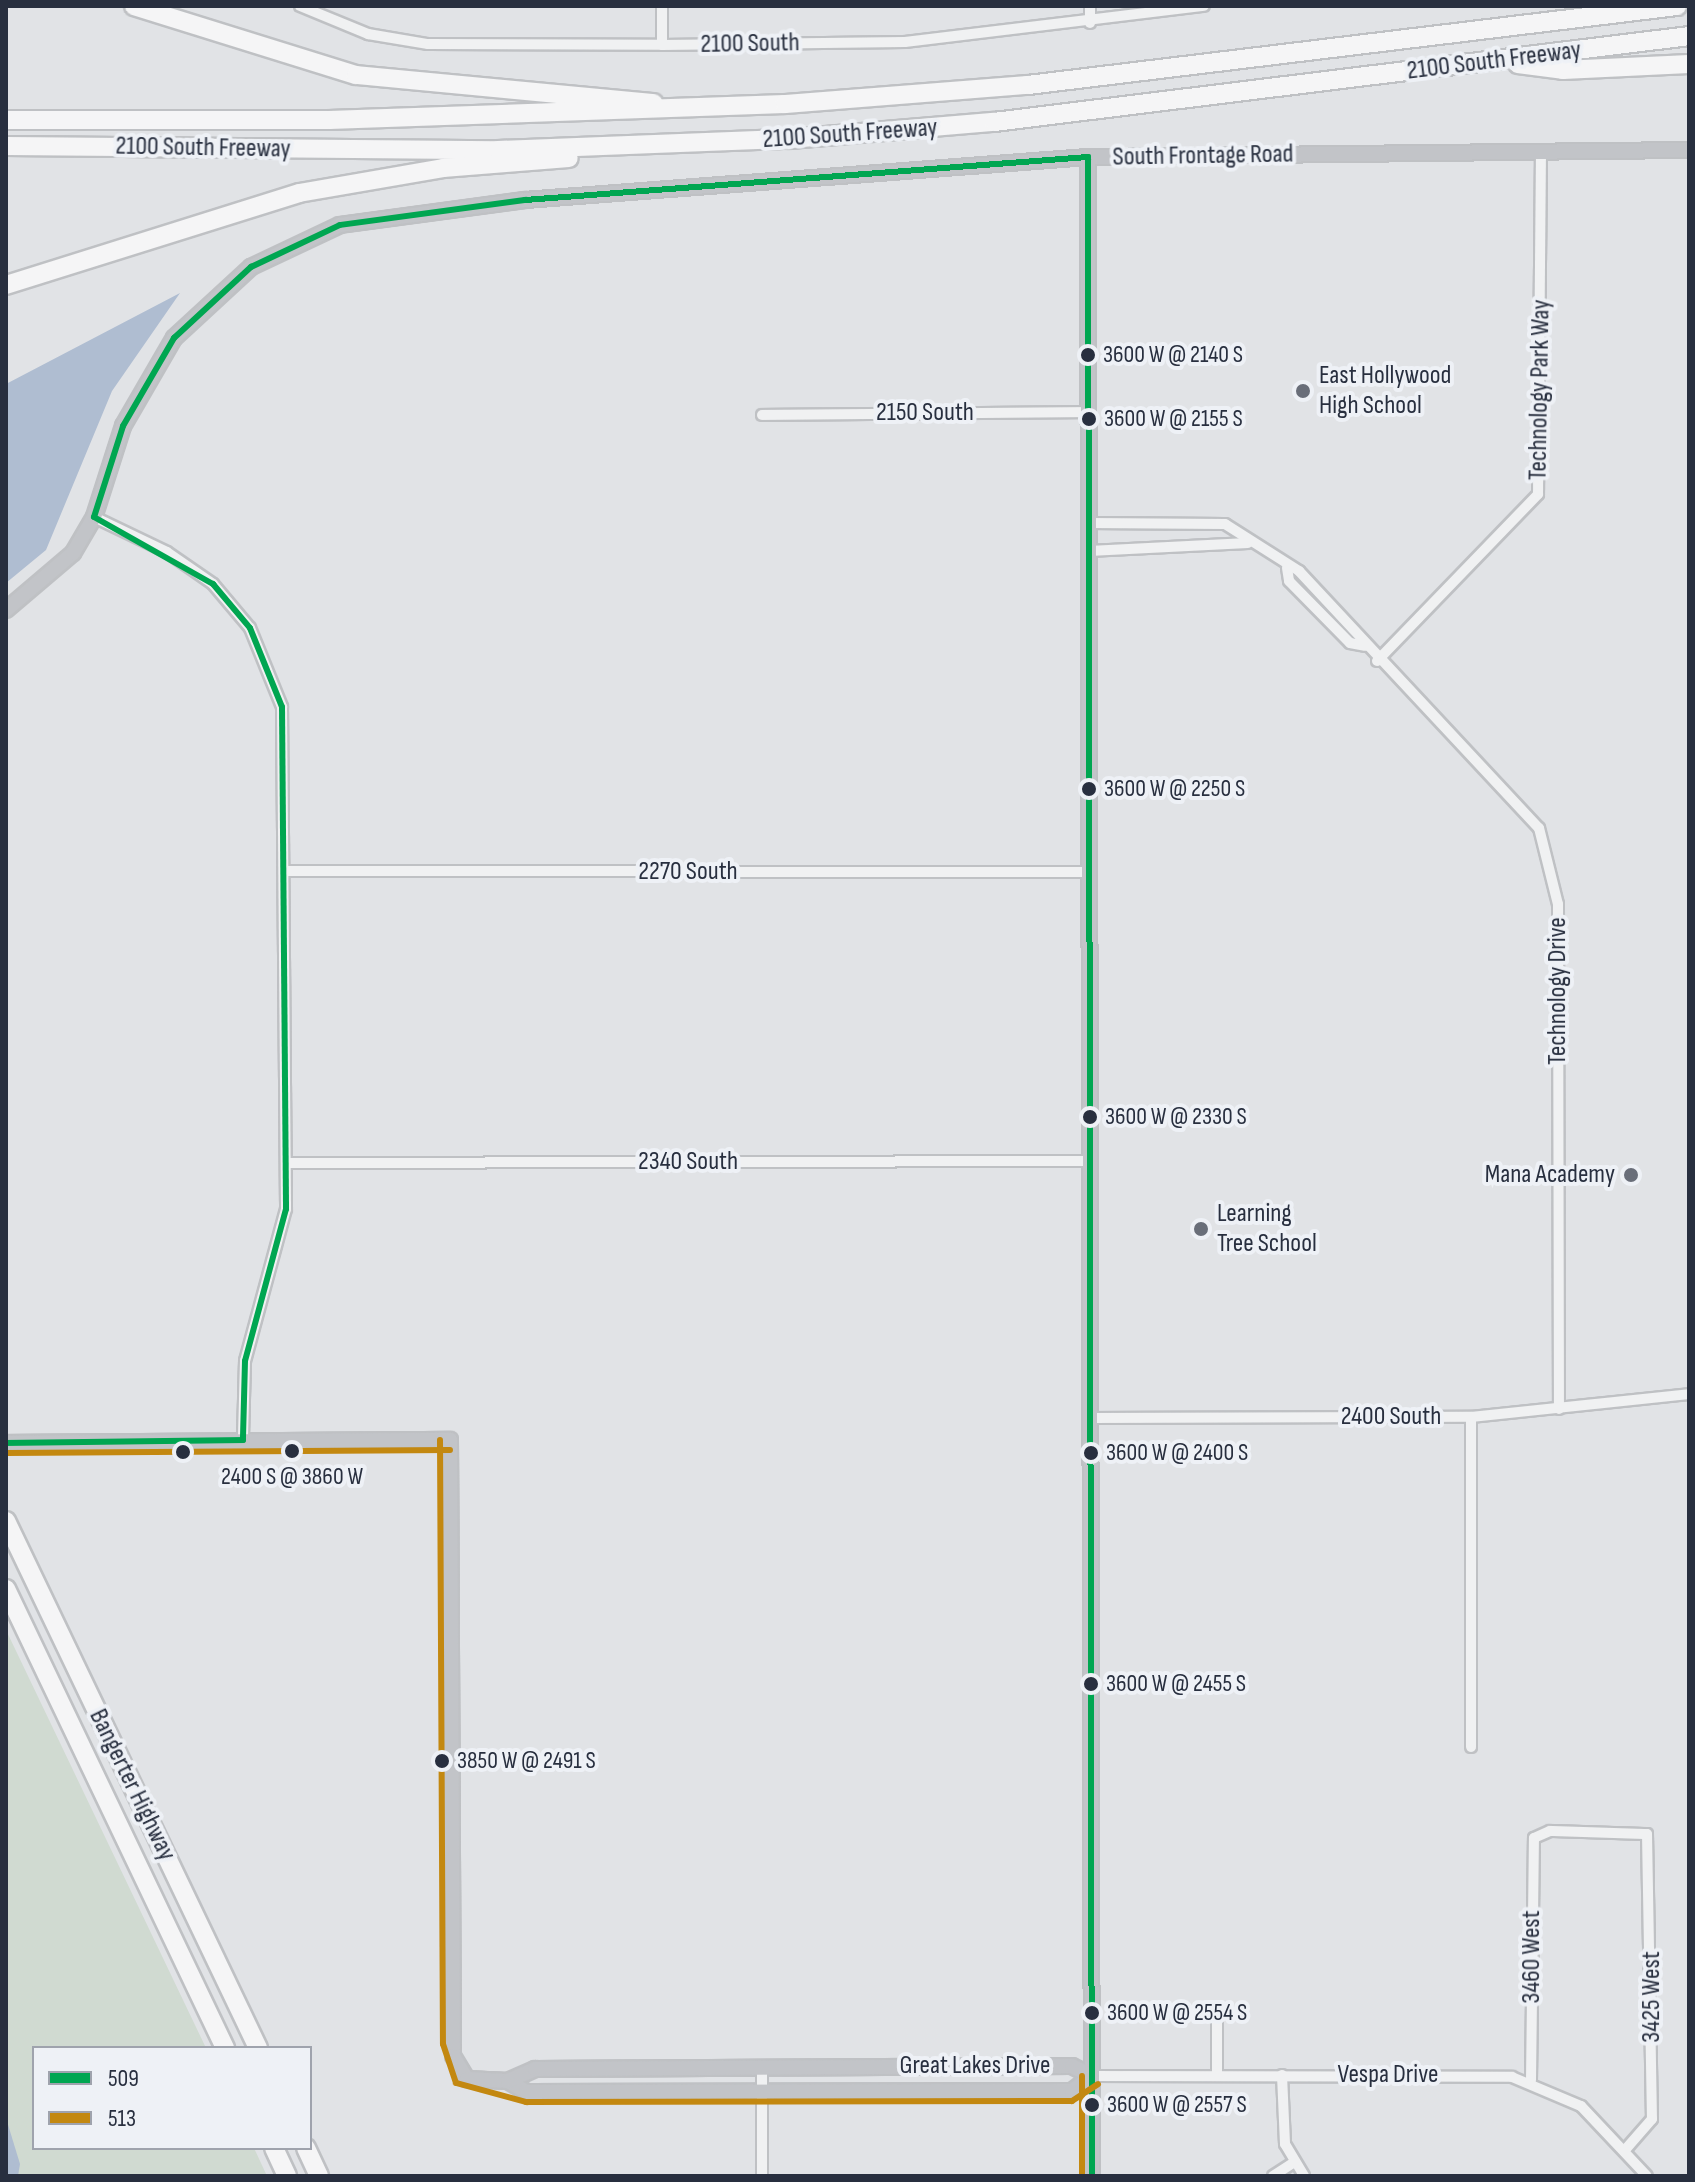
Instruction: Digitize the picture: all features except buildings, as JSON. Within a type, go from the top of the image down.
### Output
[{"type":"highway","points":[[134,6],[356,75],[696,109]]},
{"type":"highway","points":[[1312,52],[1588,6]]},
{"type":"highway","name":"2100 South Freeway","points":[[6,120],[696,109],[1028,85],[1677,6]]},
{"type":"highway","name":"2100 South Freeway","points":[[6,146],[647,147],[994,122],[1689,36]]},
{"type":"highway","points":[[1491,61],[1563,70],[1689,64]]},
{"type":"highway","points":[[6,285],[362,179],[647,147]]},
{"type":"highway","points":[[6,293],[74,265]]},
{"type":"highway","name":"Bangerter Highway","points":[[6,1521],[257,2046]]},
{"type":"highway","name":"Bangerter Highway","points":[[6,1589],[224,2046]]},
{"type":"highway","points":[[275,2150],[287,2176]]},
{"type":"highway","points":[[307,2150],[319,2176]]},
{"type":"street","name":"2100 South","points":[[300,6],[368,34],[428,44],[662,45],[905,42],[1090,23],[1204,6]]},
{"type":"street","points":[[662,6],[662,45]]},
{"type":"street","points":[[1090,6],[1090,23]]},
{"type":"street","name":"Technology Park Way","points":[[1377,661],[1538,494],[1541,150]]},
{"type":"street","name":"South Frontage Road","points":[[6,610],[73,553],[94,517],[123,426],[174,338],[251,267],[340,225],[525,200],[1088,157],[1689,150]]},
{"type":"street","points":[[1088,157],[1092,2176]]},
{"type":"street","name":"2150 South","points":[[762,415],[1089,412]]},
{"type":"street","points":[[6,1443],[243,1440],[245,1361],[284,1229],[286,735],[264,653],[213,584],[167,552],[94,517]]},
{"type":"street","name":"Technology Drive","points":[[1089,523],[1225,524],[1287,568],[1289,581],[1350,643],[1365,646],[1528,813],[1553,862],[1559,1409]]},
{"type":"street","points":[[1089,551],[1248,543]]},
{"type":"street","name":"2270 South","points":[[286,871],[1090,872]]},
{"type":"street","name":"2340 South","points":[[286,1163],[1090,1161]]},
{"type":"street","name":"2400 South","points":[[1091,1418],[1471,1417],[1689,1394]]},
{"type":"street","points":[[1471,1417],[1471,1747]]},
{"type":"street","name":"Great Lakes Drive","points":[[243,1440],[450,1440],[453,2044],[460,2073],[508,2081],[526,2092],[1072,2091],[1092,2076],[1072,2066],[525,2069],[508,2081]]},
{"type":"street","name":"3460 West","points":[[1531,2080],[1536,1834],[1647,1834]]},
{"type":"street","name":"3425 West","points":[[1625,2150],[1652,2119],[1647,1834]]},
{"type":"street","points":[[1217,2017],[1217,2076]]},
{"type":"street","points":[[762,2067],[762,2176]]},
{"type":"street","points":[[1282,2075],[1283,2132],[1293,2163],[1304,2176]]},
{"type":"street","name":"Vespa Drive","points":[[1092,2076],[1282,2075],[1531,2080],[1581,2106],[1647,2176]]},
{"type":"street","points":[[1273,2176],[1293,2163]]},
{"type":"shaded area","points":[[6,1630],[205,2046],[32,2046],[32,2150],[255,2150],[267,2176],[6,2176]]},
{"type":"water","points":[[180,293],[112,391],[46,550],[6,583],[6,384]]},
{"type":"water","points":[[6,2118],[20,2164],[18,2176],[6,2176]]},
{"type":"transit line","name":"509","points":[[1088,157],[1092,2176]]},
{"type":"transit line","name":"509","points":[[94,517],[123,426],[174,338],[251,267],[340,225],[525,200],[1088,157]]},
{"type":"transit line","name":"509","points":[[94,517],[213,584],[250,628],[282,707],[286,1209],[245,1361],[243,1440]]},
{"type":"transit line","name":"509","points":[[6,1443],[243,1440]]},
{"type":"transit line","name":"513","points":[[440,1440],[443,2044],[456,2083],[526,2102],[1072,2101],[1098,2084]]},
{"type":"transit line","name":"513","points":[[6,1453],[450,1450]]},
{"type":"transit line","name":"513","points":[[1082,2076],[1082,2176]]},
{"type":"place","name":"3600 W @ 2140 S","points":[[1088,355]]},
{"type":"place","name":"East Hollywood High School","points":[[1303,391]]},
{"type":"place","name":"3600 W @ 2155 S","points":[[1089,419]]},
{"type":"place","name":"3600 W @ 2250 S","points":[[1089,789]]},
{"type":"place","name":"3600 W @ 2330 S","points":[[1090,1117]]},
{"type":"place","name":"Mana Academy","points":[[1631,1175]]},
{"type":"place","name":"Learning Tree School","points":[[1201,1229]]},
{"type":"place","name":"2400 S @ 3860 W","points":[[292,1451]]},
{"type":"place","name":"3600 W @ 2400 S","points":[[1091,1453]]},
{"type":"place","name":"3600 W @ 2455 S","points":[[1091,1684]]},
{"type":"place","name":"3850 W @ 2491 S","points":[[442,1761]]},
{"type":"place","name":"3600 W @ 2554 S","points":[[1092,2013]]},
{"type":"place","name":"3600 W @ 2557 S","points":[[1092,2105]]}]
